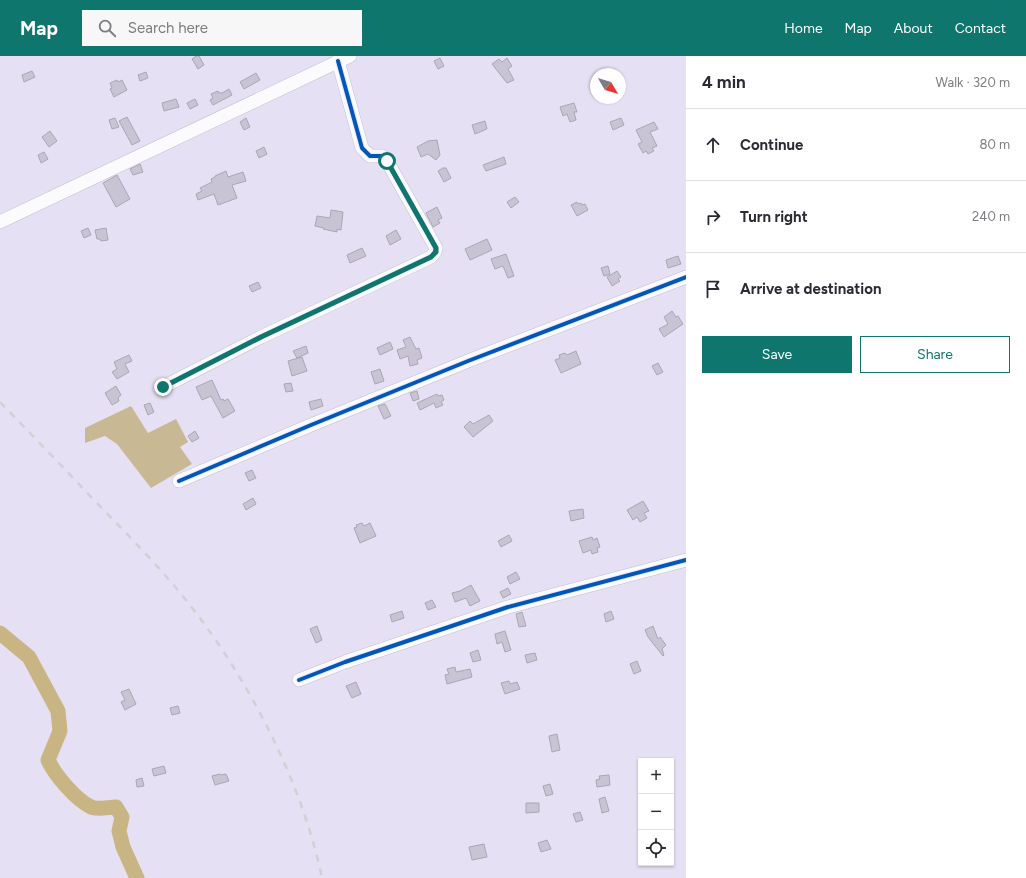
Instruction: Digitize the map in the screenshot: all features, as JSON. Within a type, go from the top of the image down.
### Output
[{"type":"street","points":[[0,222],[344,59],[362,148],[370,156],[382,156],[387,161],[436,248],[436,252],[431,257],[261,337],[163,387]]},
{"type":"street","points":[[179,481],[468,361],[686,277]]},
{"type":"street","points":[[300,680],[345,662],[508,607],[686,560]]},
{"type":"shaded area","points":[[131,406],[148,433],[176,419],[188,442],[180,447],[192,464],[151,488],[117,444],[105,436],[85,443],[85,428]]},
{"type":"building","points":[[199,56],[204,65],[198,69],[192,59]]},
{"type":"building","points":[[440,58],[444,66],[438,69],[434,61]]},
{"type":"building","points":[[507,58],[512,66],[508,69],[514,80],[507,83],[492,64],[499,59],[502,62]]},
{"type":"building","points":[[32,71],[35,77],[24,82],[22,75]]},
{"type":"building","points":[[146,72],[148,78],[140,81],[138,75]]},
{"type":"building","points":[[256,73],[260,80],[244,89],[240,82]]},
{"type":"building","points":[[117,80],[118,82],[122,80],[127,90],[114,97],[110,89],[112,88],[110,83]]},
{"type":"building","points":[[229,89],[232,95],[213,105],[210,100],[213,98],[211,94],[218,91],[219,93],[222,93]]},
{"type":"building","points":[[176,99],[179,107],[164,111],[162,103]]},
{"type":"building","points":[[195,99],[198,105],[190,109],[187,103]]},
{"type":"building","points":[[574,103],[577,112],[574,112],[576,120],[570,122],[567,114],[563,116],[560,107]]},
{"type":"building","points":[[127,117],[140,141],[132,145],[119,121]]},
{"type":"building","points":[[115,118],[119,127],[112,129],[109,120]]},
{"type":"building","points":[[246,118],[250,127],[244,130],[240,122]]},
{"type":"building","points":[[621,118],[624,125],[613,130],[610,122]]},
{"type":"building","points":[[485,121],[487,129],[475,134],[472,125]]},
{"type":"building","points":[[654,122],[658,129],[650,132],[657,146],[652,148],[654,151],[648,154],[646,151],[643,153],[638,144],[642,142],[636,130]]},
{"type":"building","points":[[50,131],[57,141],[49,147],[42,137]]},
{"type":"building","points":[[437,140],[440,155],[436,160],[428,154],[421,157],[417,147],[428,141]]},
{"type":"building","points":[[264,147],[267,154],[259,158],[256,151]]},
{"type":"building","points":[[44,152],[48,159],[41,163],[38,155]]},
{"type":"building","points":[[504,157],[506,164],[486,171],[483,165]]},
{"type":"building","points":[[140,164],[143,172],[133,175],[130,169]]},
{"type":"building","points":[[446,168],[451,178],[444,182],[438,171]]},
{"type":"building","points":[[226,171],[228,177],[243,172],[246,181],[232,185],[237,198],[218,205],[214,194],[198,200],[196,194],[202,191],[200,188],[212,182],[211,179],[215,176]]},
{"type":"building","points":[[117,175],[130,199],[116,207],[103,183]]},
{"type":"building","points":[[515,197],[519,202],[511,208],[507,202]]},
{"type":"building","points":[[577,202],[578,204],[581,203],[582,205],[585,204],[588,210],[577,216],[571,205]]},
{"type":"building","points":[[437,207],[442,218],[438,220],[440,223],[433,227],[426,213]]},
{"type":"building","points":[[331,210],[343,212],[341,230],[337,229],[337,232],[315,226],[317,216],[330,218]]},
{"type":"building","points":[[88,228],[91,235],[84,238],[81,231]]},
{"type":"building","points":[[106,228],[108,240],[101,241],[100,239],[97,239],[95,230]]},
{"type":"building","points":[[396,230],[401,239],[390,245],[386,236]]},
{"type":"building","points":[[487,239],[492,250],[470,260],[465,249]]},
{"type":"building","points":[[362,248],[366,256],[350,263],[347,255]]},
{"type":"building","points":[[506,254],[514,276],[508,278],[503,266],[495,269],[491,259]]},
{"type":"building","points":[[678,256],[681,264],[668,268],[666,260]]},
{"type":"building","points":[[608,266],[610,274],[604,276],[601,268]]},
{"type":"building","points":[[617,271],[621,277],[618,279],[620,281],[612,286],[607,277]]},
{"type":"building","points":[[258,282],[261,288],[252,292],[249,286]]},
{"type":"building","points":[[672,311],[676,317],[678,316],[683,324],[664,337],[659,329],[668,324],[664,317]]},
{"type":"building","points":[[410,337],[416,349],[419,348],[422,358],[417,360],[418,364],[410,366],[408,356],[400,359],[397,350],[406,347],[403,340]]},
{"type":"building","points":[[390,342],[393,349],[380,355],[377,348]]},
{"type":"building","points":[[306,346],[308,353],[297,358],[293,351]]},
{"type":"building","points":[[576,351],[581,364],[561,373],[555,360],[560,358],[559,355],[565,353],[567,355]]},
{"type":"building","points":[[129,355],[132,361],[125,364],[129,372],[117,379],[112,372],[117,369],[114,362]]},
{"type":"building","points":[[302,357],[307,371],[292,376],[288,361]]},
{"type":"building","points":[[658,363],[663,372],[657,375],[652,366]]},
{"type":"building","points":[[380,369],[384,381],[375,384],[371,372]]},
{"type":"building","points":[[212,380],[221,400],[223,399],[224,401],[228,399],[235,411],[223,418],[211,396],[202,400],[196,387]]},
{"type":"building","points":[[291,383],[293,391],[286,392],[284,384]]},
{"type":"building","points":[[116,386],[121,395],[118,398],[119,401],[112,405],[105,393]]},
{"type":"building","points":[[417,391],[419,399],[413,401],[410,393]]},
{"type":"building","points":[[437,394],[438,396],[442,395],[444,400],[441,402],[443,405],[436,408],[434,403],[420,410],[417,403]]},
{"type":"building","points":[[321,399],[323,406],[311,410],[309,402]]},
{"type":"building","points":[[150,403],[154,412],[148,415],[144,405]]},
{"type":"building","points":[[385,404],[391,416],[384,419],[378,406]]},
{"type":"building","points":[[489,415],[493,421],[473,437],[464,427],[470,421],[473,424]]},
{"type":"building","points":[[195,431],[199,438],[192,442],[188,436]]},
{"type":"building","points":[[252,470],[256,478],[249,481],[245,473]]},
{"type":"building","points":[[253,498],[256,504],[246,510],[243,504]]},
{"type":"building","points":[[643,501],[649,511],[644,513],[647,518],[640,522],[637,517],[633,520],[627,510]]},
{"type":"building","points":[[583,509],[584,518],[571,521],[569,511]]},
{"type":"building","points":[[362,523],[364,526],[370,523],[376,536],[360,543],[354,528],[357,527],[356,525]]},
{"type":"building","points":[[509,535],[512,541],[501,547],[498,541]]},
{"type":"building","points":[[592,537],[593,540],[597,538],[600,547],[597,548],[598,552],[592,554],[591,550],[583,553],[579,541]]},
{"type":"building","points":[[516,572],[520,579],[510,584],[507,577]]},
{"type":"building","points":[[471,585],[480,601],[470,606],[466,598],[455,602],[452,593],[460,591]]},
{"type":"building","points":[[508,588],[511,594],[503,598],[500,592]]},
{"type":"building","points":[[432,600],[436,607],[428,610],[425,603]]},
{"type":"building","points":[[402,611],[404,618],[392,622],[390,615]]},
{"type":"building","points":[[611,611],[614,619],[606,622],[604,614]]},
{"type":"building","points":[[522,612],[526,626],[519,627],[516,614]]},
{"type":"building","points":[[317,626],[322,640],[316,643],[310,629]]},
{"type":"building","points":[[653,626],[658,639],[660,637],[666,645],[662,649],[663,656],[648,637],[645,630]]},
{"type":"building","points":[[505,631],[511,650],[505,652],[502,642],[497,644],[495,634]]},
{"type":"building","points":[[478,650],[481,660],[473,662],[470,653]]},
{"type":"building","points":[[535,653],[537,660],[527,663],[525,655]]},
{"type":"building","points":[[637,661],[641,671],[634,674],[630,664]]},
{"type":"building","points":[[455,667],[456,672],[470,669],[472,677],[447,684],[445,675],[449,674],[447,669]]},
{"type":"building","points":[[509,681],[510,684],[517,682],[520,689],[505,694],[501,683]]},
{"type":"building","points":[[356,682],[361,694],[352,698],[346,686]]},
{"type":"building","points":[[129,689],[136,704],[125,710],[121,702],[125,700],[121,692]]},
{"type":"building","points":[[178,706],[180,713],[172,715],[170,708]]},
{"type":"building","points":[[557,734],[560,750],[552,752],[549,736]]},
{"type":"building","points":[[164,766],[166,773],[154,776],[152,769]]},
{"type":"building","points":[[226,774],[229,781],[215,785],[212,776]]},
{"type":"building","points":[[609,775],[610,785],[597,787],[596,780],[600,779],[599,776]]},
{"type":"building","points":[[142,778],[144,786],[137,787],[136,780]]},
{"type":"building","points":[[550,784],[553,794],[546,796],[543,786]]},
{"type":"building","points":[[605,797],[609,811],[602,813],[599,799]]},
{"type":"building","points":[[526,803],[539,803],[539,812],[526,813]]},
{"type":"building","points":[[580,812],[583,820],[576,822],[573,814]]},
{"type":"building","points":[[547,840],[551,849],[541,852],[538,843]]},
{"type":"building","points":[[484,844],[487,857],[472,860],[469,847]]},
{"type":"waterway","points":[[0,633],[29,657],[58,711],[60,731],[48,760],[51,766],[66,786],[91,807],[116,807],[122,817],[119,831],[123,847],[137,878]]},
{"type":"railway","points":[[0,402],[177,589],[225,653],[266,725],[284,763],[300,801],[322,878]]},
{"type":"cycle path","points":[[163,387],[261,337],[431,257],[435,252],[436,248],[387,161],[382,156],[370,156],[362,148],[338,61]]},
{"type":"cycle path","points":[[179,481],[468,361],[686,277]]},
{"type":"cycle path","points":[[299,680],[345,662],[508,607],[686,560]]},
{"type":"route","points":[[163,387],[261,337],[431,257],[436,252],[436,248],[387,161]]}]
